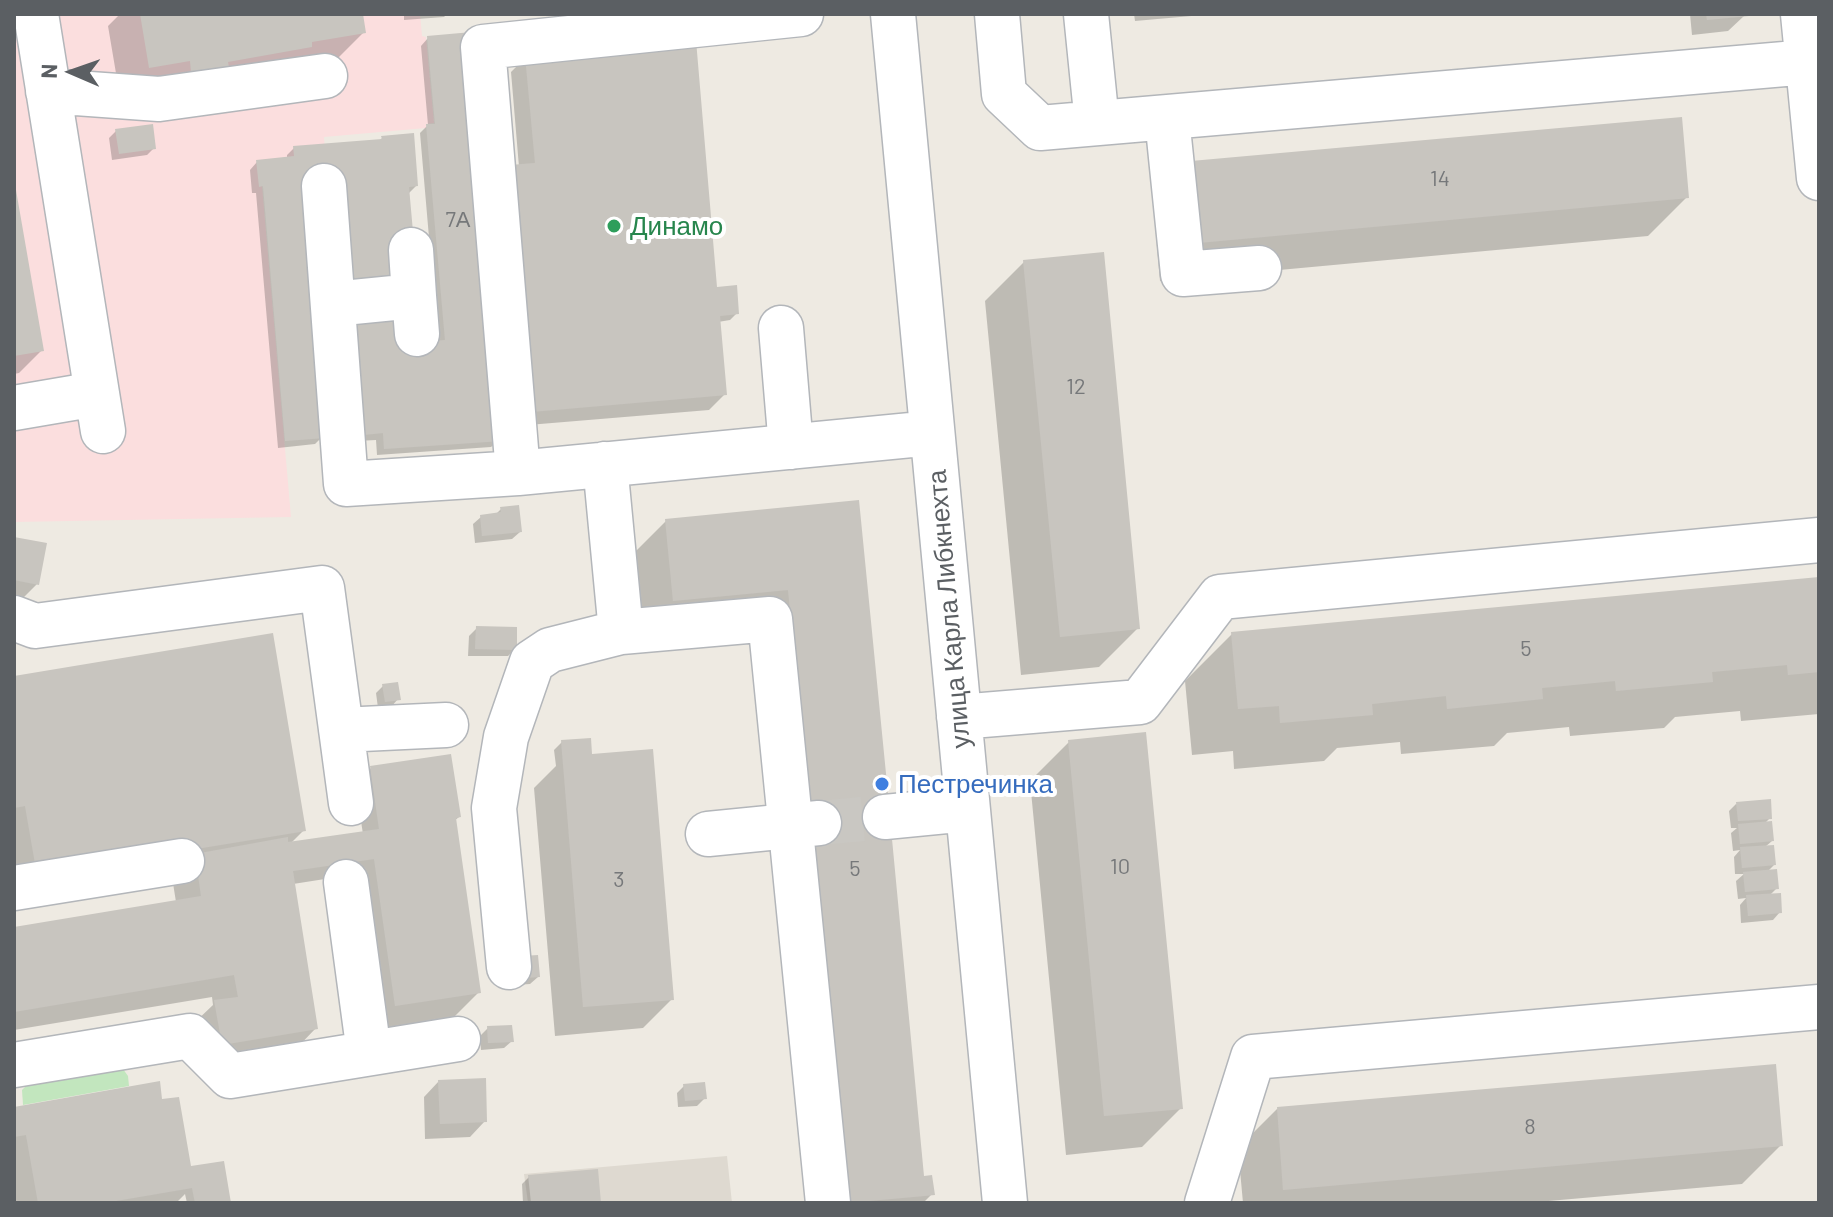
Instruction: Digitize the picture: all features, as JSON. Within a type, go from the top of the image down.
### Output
[{"type":"street","points":[[14,408],[100,412],[36,14]]},
{"type":"street","points":[[518,473],[483,47],[801,14]]},
{"type":"street","name":"улица Карла Либкнехта","points":[[893,14],[1005,1203]]},
{"type":"street","points":[[997,14],[1004,94],[1040,128],[1808,62]]},
{"type":"street","points":[[1086,14],[1097,123]]},
{"type":"street","points":[[1803,14],[1819,178]]},
{"type":"street","points":[[48,91],[159,99],[325,76]]},
{"type":"street","points":[[1167,118],[1183,274],[1259,268]]},
{"type":"street","points":[[324,186],[346,484],[518,473],[932,433]]},
{"type":"street","points":[[333,304],[415,315],[411,250]]},
{"type":"street","points":[[781,328],[791,447]]},
{"type":"street","points":[[605,464],[621,632]]},
{"type":"street","points":[[959,717],[1140,702],[1220,597],[1819,540]]},
{"type":"street","points":[[14,618],[35,626],[322,588],[351,803]]},
{"type":"street","points":[[509,967],[494,808],[506,737],[532,662],[550,650],[621,632],[770,619],[805,825],[828,1203]]},
{"type":"street","points":[[341,730],[446,725]]},
{"type":"street","points":[[885,817],[967,809]]},
{"type":"street","points":[[708,834],[805,825]]},
{"type":"street","points":[[14,888],[182,861]]},
{"type":"street","points":[[346,882],[369,1053]]},
{"type":"street","points":[[1207,1203],[1253,1057],[1819,1007]]},
{"type":"street","points":[[14,1065],[190,1036],[230,1076],[458,1039]]},
{"type":"shaded area","points":[[14,14],[420,14],[422,36],[426,37],[434,123],[426,124],[426,128],[324,137],[327,180],[262,186],[291,517],[14,522]]},
{"type":"shaded area","points":[[727,1156],[732,1203],[528,1203],[524,1174]]},
{"type":"green space","points":[[123,1069],[129,1086],[23,1105],[22,1090],[30,1082]]},
{"type":"building","points":[[140,14],[363,14],[366,33],[312,42],[312,47],[228,62],[229,67],[191,73],[190,61],[149,68]]},
{"type":"building","points":[[1706,14],[1748,14],[1749,16],[1707,20]]},
{"type":"building","points":[[472,32],[501,441],[384,449],[383,433],[363,435],[356,319],[398,316],[401,344],[445,340],[426,124],[435,124],[427,36]]},
{"type":"building","name":"Динамо","points":[[696,40],[717,287],[737,285],[739,314],[720,316],[727,395],[531,412],[510,165],[535,163],[525,55]]},
{"type":"building","points":[[1682,117],[1689,198],[1198,243],[1191,161]]},
{"type":"building","points":[[153,124],[156,149],[119,154],[115,129]]},
{"type":"building","points":[[414,133],[418,186],[409,187],[414,243],[390,245],[394,286],[351,290],[342,179],[302,183],[325,438],[285,441],[263,186],[259,187],[256,160],[294,156],[293,146],[382,139],[381,136]]},
{"type":"building","points":[[14,190],[44,351],[14,356]]},
{"type":"building","points":[[1104,252],[1140,629],[1060,637],[1023,260]]},
{"type":"building","points":[[859,500],[889,804],[883,804],[887,839],[892,839],[924,1176],[932,1175],[935,1195],[847,1203],[813,846],[821,846],[819,823],[810,811],[788,590],[673,601],[665,519]]},
{"type":"building","points":[[519,505],[522,532],[482,536],[480,515],[501,512],[500,507]]},
{"type":"building","points":[[14,537],[47,543],[39,585],[14,580]]},
{"type":"building","points":[[1819,577],[1819,672],[1788,675],[1787,665],[1712,672],[1713,682],[1616,691],[1615,681],[1542,688],[1543,699],[1447,709],[1446,696],[1372,704],[1373,715],[1280,723],[1279,706],[1238,709],[1231,632]]},
{"type":"building","points":[[476,626],[517,627],[517,650],[475,649]]},
{"type":"building","points":[[273,633],[306,831],[37,875],[25,806],[14,808],[14,676]]},
{"type":"building","points":[[398,682],[401,700],[385,702],[382,684]]},
{"type":"building","points":[[1146,732],[1183,1109],[1104,1116],[1068,740]]},
{"type":"building","points":[[591,738],[592,754],[653,749],[674,1000],[583,1007],[561,740]]},
{"type":"building","points":[[451,754],[461,817],[456,818],[481,993],[395,1006],[374,859],[293,871],[318,1029],[222,1045],[214,1000],[238,997],[234,975],[14,1012],[14,927],[201,896],[195,854],[288,837],[288,842],[379,829],[370,766]]},
{"type":"building","points":[[1771,799],[1772,819],[1738,821],[1736,802]]},
{"type":"building","points":[[1772,821],[1774,841],[1740,844],[1738,824]]},
{"type":"building","points":[[1774,845],[1776,865],[1742,868],[1740,847]]},
{"type":"building","points":[[1777,869],[1779,889],[1745,892],[1743,872]]},
{"type":"building","points":[[1781,893],[1782,913],[1748,916],[1746,895]]},
{"type":"building","points":[[538,955],[540,977],[523,978],[522,956]]},
{"type":"building","points":[[512,1025],[514,1042],[488,1043],[487,1026]]},
{"type":"building","points":[[1776,1064],[1783,1146],[1283,1190],[1277,1107]]},
{"type":"building","points":[[486,1078],[487,1122],[440,1124],[438,1080]]},
{"type":"building","points":[[160,1081],[162,1099],[179,1097],[191,1166],[224,1161],[231,1203],[195,1203],[192,1188],[104,1203],[38,1203],[26,1135],[14,1137],[14,1107]]},
{"type":"building","points":[[705,1082],[707,1099],[685,1101],[683,1084]]},
{"type":"building","points":[[598,1169],[601,1203],[531,1203],[528,1175]]},
{"type":"tunnel","points":[[819,823],[885,817]]},
{"type":"place","name":"Динамо","points":[[614,226]]},
{"type":"place","name":"Пестречинка","points":[[882,784]]}]
